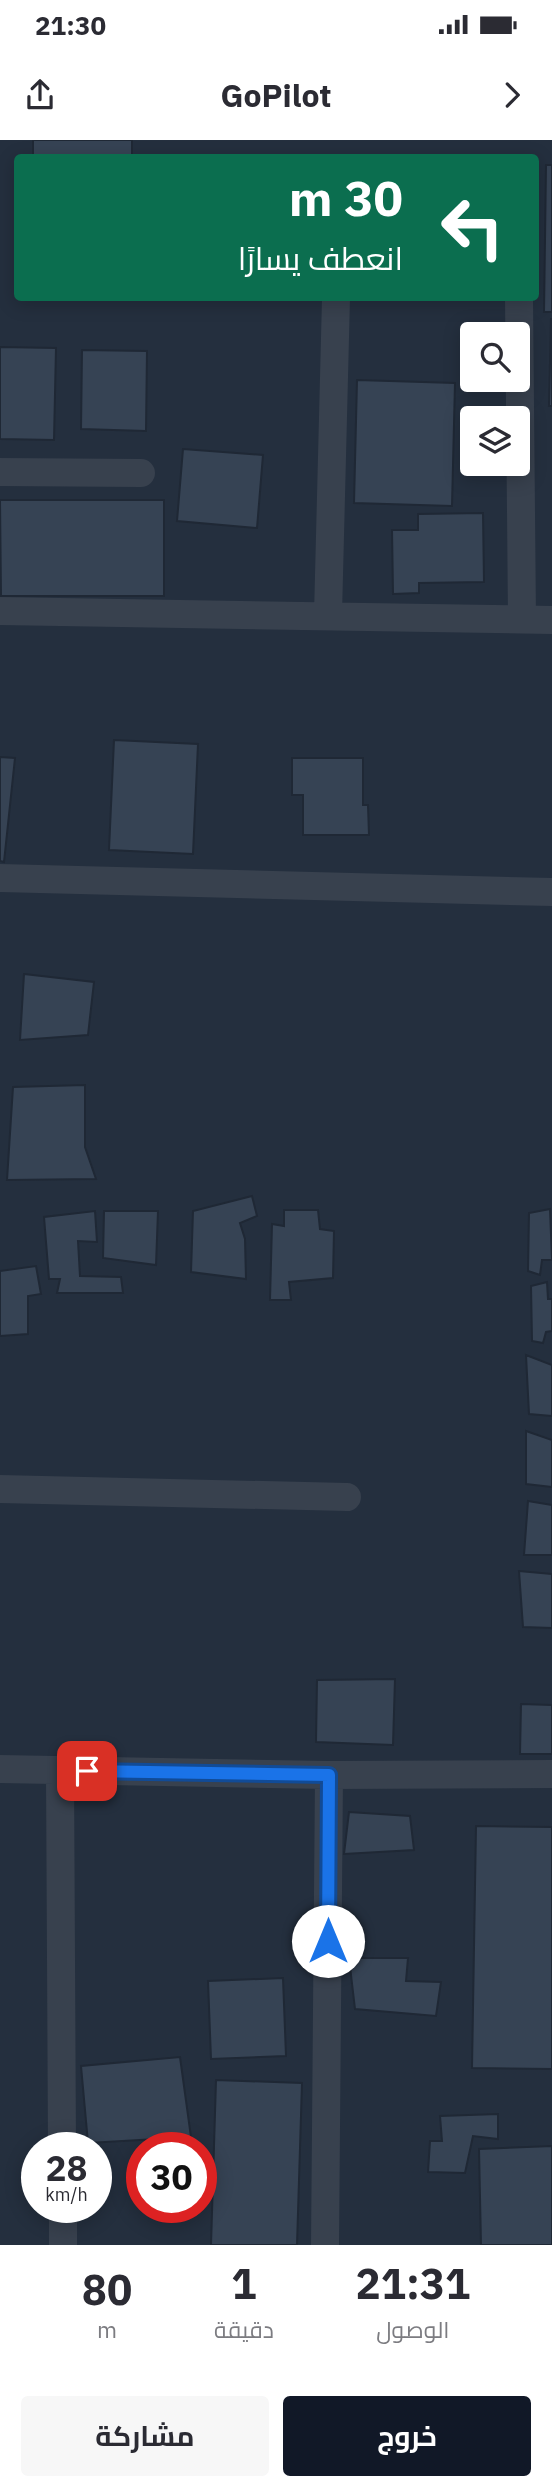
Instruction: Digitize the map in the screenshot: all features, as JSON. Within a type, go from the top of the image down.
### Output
[{"type":"street","points":[[328,615],[336,301]]},
{"type":"street","points":[[519,301],[522,620]]},
{"type":"street","points":[[0,472],[141,473]]},
{"type":"street","points":[[0,611],[552,620]]},
{"type":"street","points":[[0,878],[552,892]]},
{"type":"street","points":[[0,1489],[347,1497]]},
{"type":"street","points":[[0,1769],[329,1775],[552,1774]]},
{"type":"street","points":[[60,1770],[62,2132]]},
{"type":"street","points":[[325,2245],[329,1775]]},
{"type":"street","points":[[62,2223],[63,2245]]},
{"type":"building","points":[[33,140],[132,140],[132,154],[33,154]]},
{"type":"building","points":[[546,165],[552,165],[552,312],[544,312]]},
{"type":"building","points":[[551,319],[552,406],[549,406]]},
{"type":"building","points":[[0,347],[56,348],[54,440],[0,439]]},
{"type":"building","points":[[82,350],[147,351],[146,431],[81,429]]},
{"type":"building","points":[[357,380],[455,383],[452,506],[354,503]]},
{"type":"building","points":[[183,449],[263,455],[257,528],[177,521]]},
{"type":"building","points":[[0,500],[164,500],[164,596],[1,596]]},
{"type":"building","points":[[483,513],[484,582],[419,583],[419,593],[393,594],[392,530],[418,530],[418,514]]},
{"type":"building","points":[[114,740],[198,744],[193,854],[109,850]]},
{"type":"building","points":[[0,757],[15,758],[4,862],[0,861]]},
{"type":"building","points":[[292,758],[363,758],[363,805],[368,805],[369,835],[303,835],[303,795],[292,795]]},
{"type":"building","points":[[24,974],[94,982],[88,1035],[20,1040]]},
{"type":"building","points":[[85,1085],[85,1147],[96,1179],[7,1180],[13,1087]]},
{"type":"building","points":[[252,1196],[257,1216],[240,1223],[245,1239],[246,1279],[191,1272],[193,1211]]},
{"type":"building","points":[[550,1209],[552,1260],[542,1260],[540,1275],[528,1271],[529,1213]]},
{"type":"building","points":[[284,1210],[318,1210],[320,1229],[334,1231],[333,1278],[289,1282],[291,1300],[270,1300],[272,1224],[284,1226]]},
{"type":"building","points":[[95,1211],[97,1242],[78,1241],[80,1276],[121,1277],[123,1293],[57,1293],[60,1279],[49,1279],[44,1217]]},
{"type":"building","points":[[104,1211],[158,1211],[156,1265],[103,1258]]},
{"type":"building","points":[[36,1266],[41,1294],[28,1296],[28,1334],[0,1336],[0,1271]]},
{"type":"building","points":[[547,1282],[548,1299],[552,1299],[552,1331],[546,1332],[543,1343],[532,1341],[531,1286]]},
{"type":"building","points":[[526,1355],[552,1365],[552,1416],[529,1414]]},
{"type":"building","points":[[526,1431],[552,1440],[552,1487],[526,1484]]},
{"type":"building","points":[[528,1501],[552,1505],[552,1555],[524,1555]]},
{"type":"building","points":[[519,1571],[552,1574],[552,1628],[523,1627]]},
{"type":"building","points":[[395,1679],[393,1745],[316,1742],[317,1680]]},
{"type":"building","points":[[521,1704],[552,1705],[552,1754],[520,1754]]},
{"type":"building","points":[[349,1812],[410,1816],[414,1850],[344,1854]]},
{"type":"building","points":[[476,1826],[552,1827],[552,2069],[472,2068]]},
{"type":"building","points":[[349,1958],[408,1958],[406,1981],[441,1982],[436,2016],[355,2009]]},
{"type":"building","points":[[283,1978],[286,2056],[211,2059],[208,1981]]},
{"type":"building","points":[[180,2057],[190,2132],[126,2132],[126,2141],[112,2142],[112,2132],[87,2132],[81,2066]]},
{"type":"building","points":[[216,2080],[302,2083],[297,2245],[211,2245],[212,2223],[217,2223],[217,2132],[214,2132]]},
{"type":"building","points":[[498,2114],[498,2139],[473,2136],[465,2173],[428,2172],[430,2141],[442,2141],[440,2116]]},
{"type":"building","points":[[552,2146],[552,2245],[481,2245],[479,2149]]},
{"type":"route","points":[[87,1771],[329,1775],[328,1941]]}]
